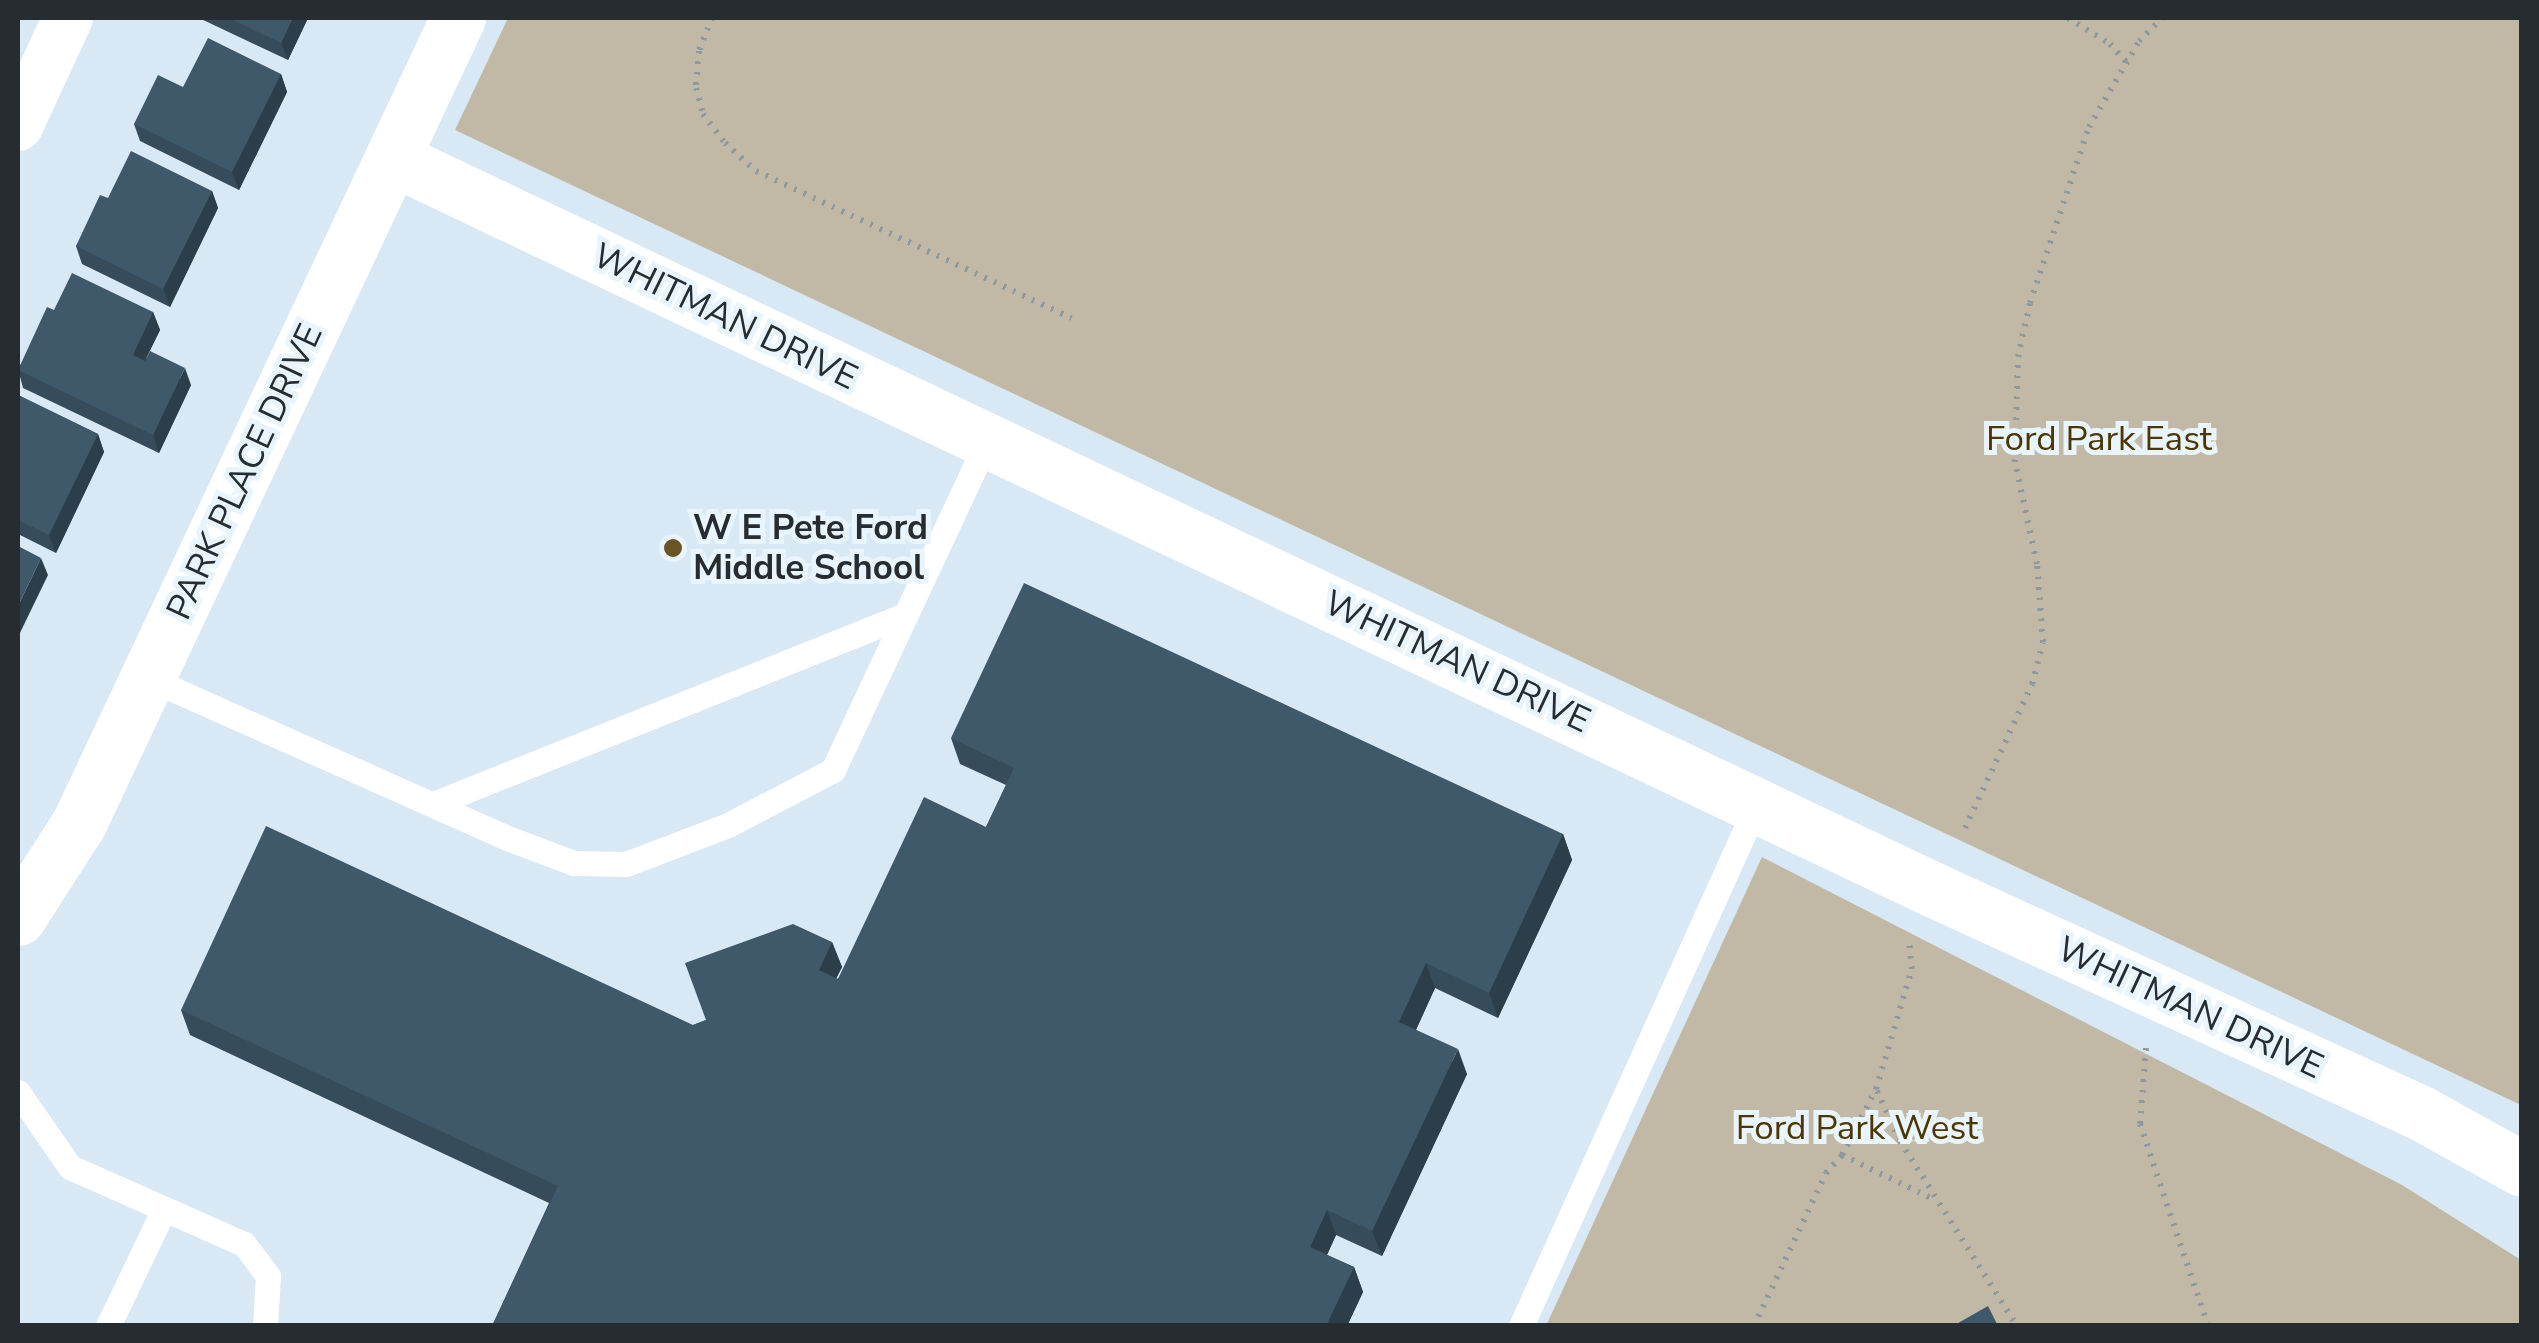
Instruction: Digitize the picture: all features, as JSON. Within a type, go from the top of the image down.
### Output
[{"type":"street","points":[[18,126],[68,18]]},
{"type":"street","name":"PARK PLACE DRIVE","points":[[18,918],[79,824],[458,18]]},
{"type":"street","name":"WHITMAN DRIVE","points":[[392,158],[1757,804],[2431,1118],[2522,1169]]},
{"type":"lane","points":[[148,678],[574,863],[626,864],[728,825],[833,770],[987,440]]},
{"type":"lane","points":[[433,804],[905,616]]},
{"type":"lane","points":[[1521,1326],[1757,804]]},
{"type":"lane","points":[[18,1092],[70,1167],[244,1244],[268,1276],[266,1326]]},
{"type":"lane","points":[[108,1326],[164,1209]]},
{"type":"path","points":[[712,18],[698,50],[696,88],[704,114],[725,143],[756,171],[1071,318]]},
{"type":"path","points":[[2068,18],[2110,44],[2126,63]]},
{"type":"path","points":[[1964,828],[2032,684],[2043,642],[2038,564],[2015,462],[2018,357],[2047,245],[2089,127],[2139,41],[2162,18]]},
{"type":"path","points":[[1754,1326],[1826,1173],[1842,1154],[1876,1089],[1912,968],[1910,940]]},
{"type":"path","points":[[2146,1048],[2140,1124],[2208,1326]]},
{"type":"path","points":[[1876,1089],[1900,1142],[2017,1326]]},
{"type":"path","points":[[1842,1154],[1935,1200]]},
{"type":"green space","name":"Ford Park East","points":[[508,18],[2521,18],[2521,1105],[455,130]]},
{"type":"green space","name":"Ford Park West","points":[[1762,857],[2402,1185],[2521,1260],[2521,1325],[1546,1326]]},
{"type":"building","points":[[229,18],[293,18],[281,43]]},
{"type":"building","points":[[208,38],[281,74],[232,172],[134,124],[158,75],[183,87]]},
{"type":"building","points":[[131,151],[212,191],[163,289],[76,246],[100,195],[108,198]]},
{"type":"building","points":[[72,273],[153,312],[133,355],[145,361],[150,351],[185,368],[153,435],[18,370],[47,307],[54,310]]},
{"type":"building","points":[[18,395],[98,434],[49,535],[18,520]]},
{"type":"building","points":[[18,546],[41,558],[18,606]]},
{"type":"building","name":"W E Pete Ford Middle School","points":[[1024,583],[1563,834],[1489,993],[1426,963],[1399,1022],[1458,1049],[1372,1231],[1327,1210],[1310,1247],[1354,1267],[1326,1326],[492,1326],[558,1186],[181,1010],[266,826],[693,1025],[706,1020],[685,963],[793,924],[832,942],[819,970],[838,979],[924,797],[986,827],[1014,768],[951,738]]},
{"type":"building","points":[[1988,1306],[1998,1326],[1953,1326]]},
{"type":"place","name":"W E Pete Ford Middle School","points":[[673,548]]}]
